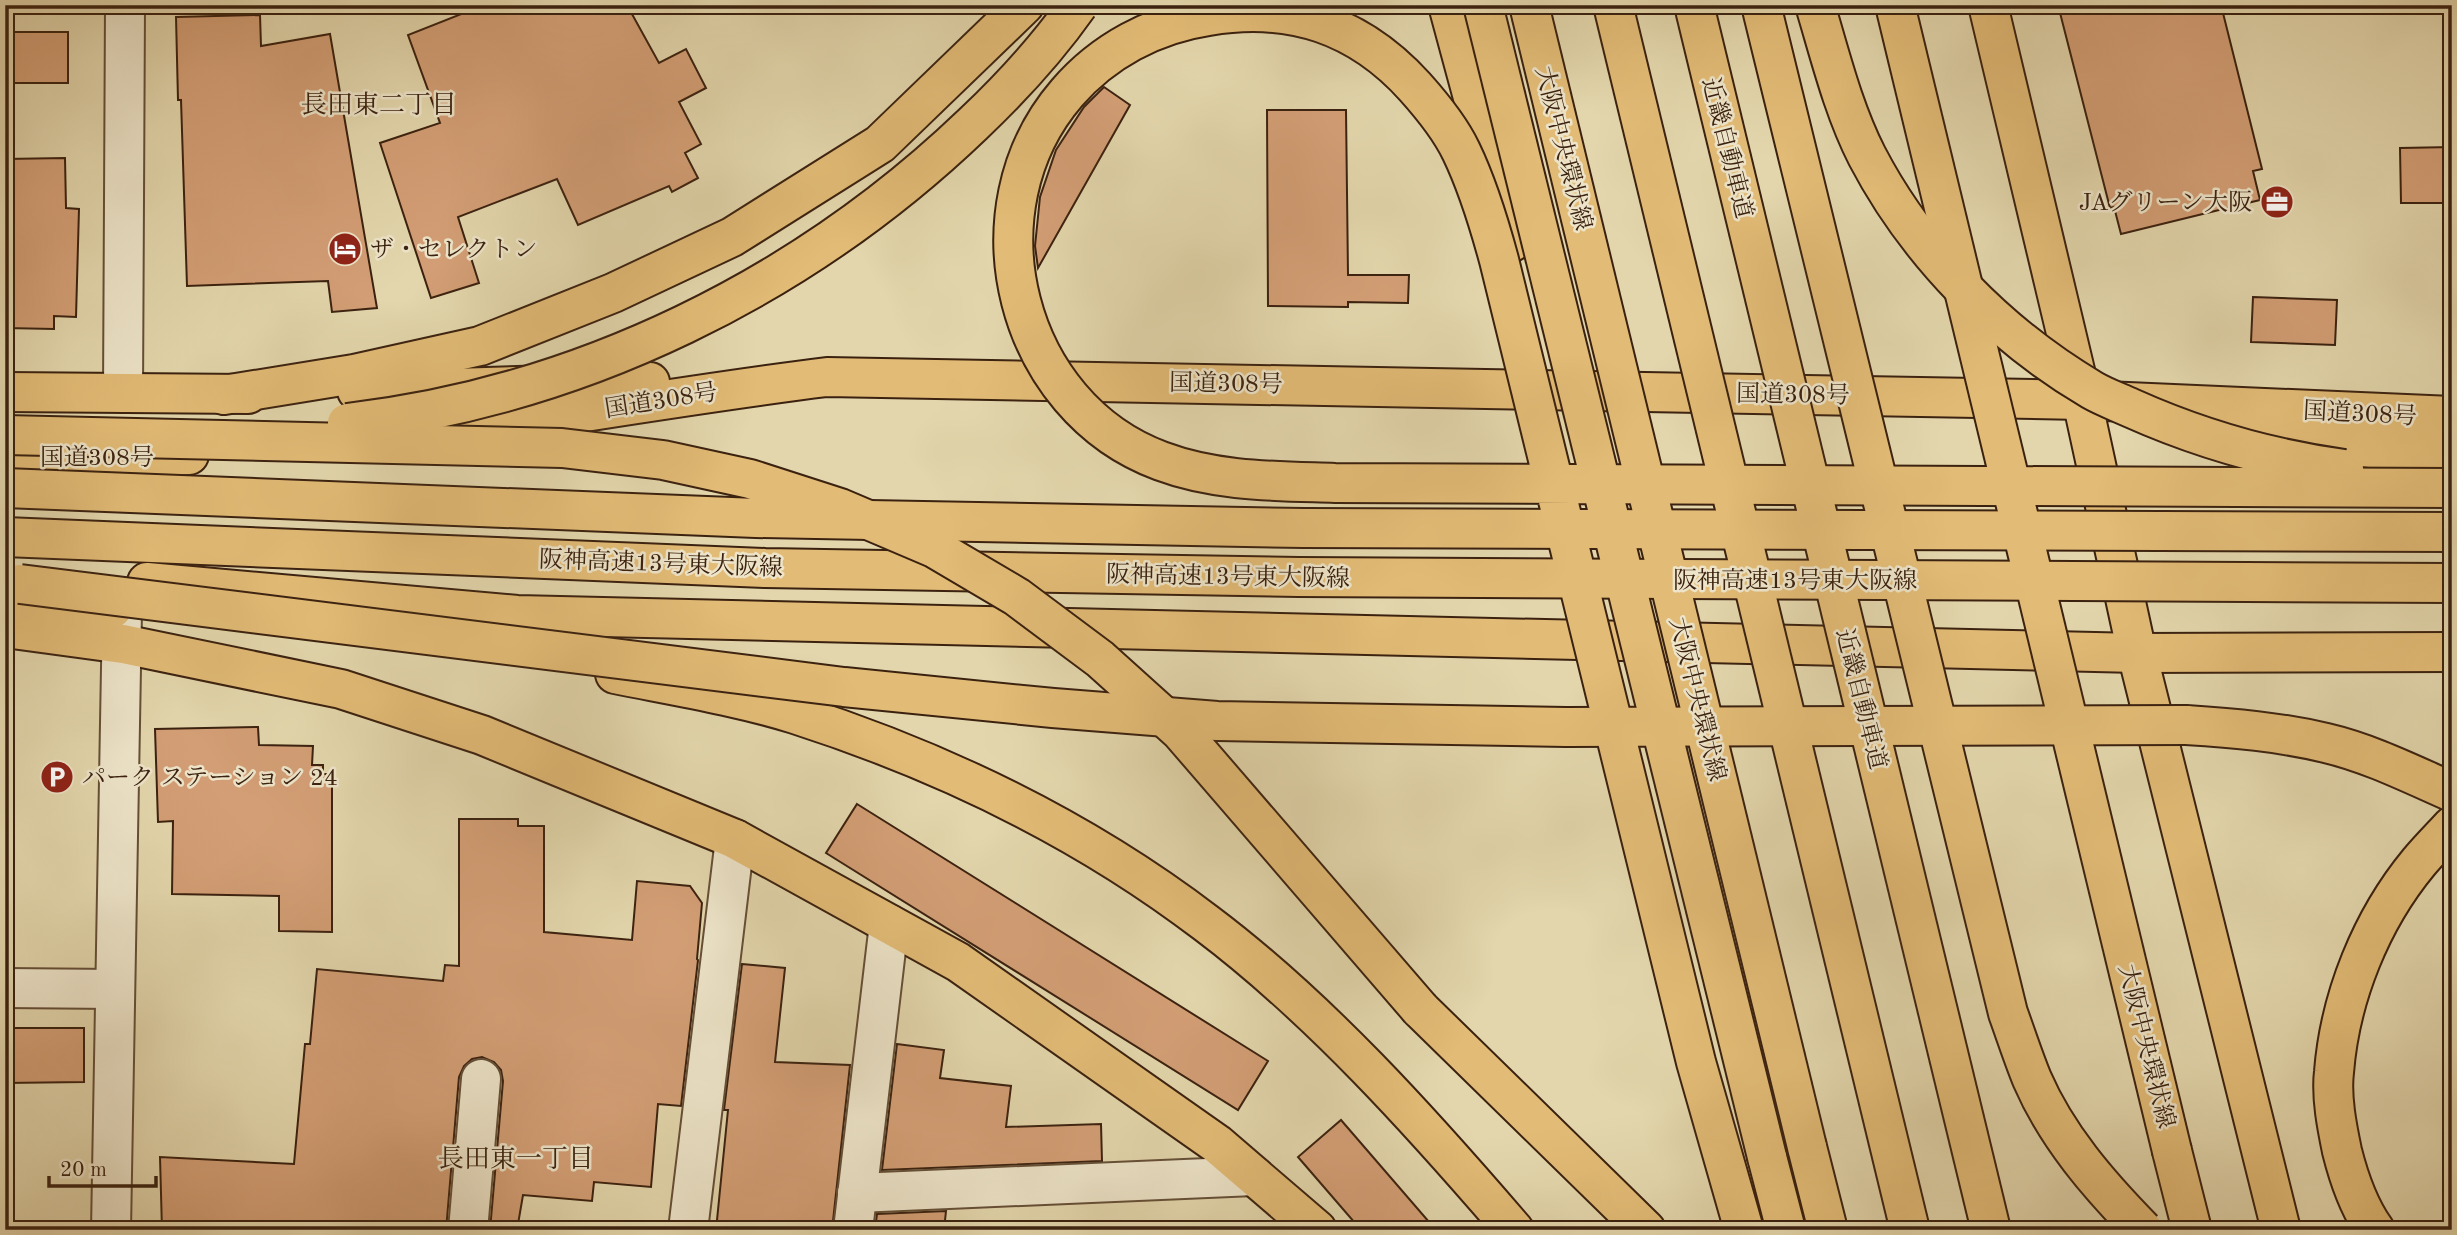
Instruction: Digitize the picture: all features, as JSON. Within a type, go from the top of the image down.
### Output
[{"type":"main road","points":[[224,395],[354,374],[480,346],[613,293],[732,237],[880,144],[1024,5]]},
{"type":"main road","points":[[167,438],[282,430],[393,417],[497,395],[595,364],[694,321],[786,270],[865,217],[936,160],[1003,95],[1078,5]]},
{"type":"main road","points":[[1448,5],[1535,327],[1592,639],[1741,1230]]},
{"type":"main road","points":[[1483,5],[1786,1230]]},
{"type":"main road","name":"大阪中央環状線","points":[[1529,5],[1828,1230]]},
{"type":"main road","points":[[1613,5],[1910,1230]]},
{"type":"main road","name":"近畿自動車道","points":[[1694,5],[1991,1230]]},
{"type":"main road","points":[[1761,5],[2008,1013],[2032,1080],[2066,1141],[2104,1190],[2143,1230]]},
{"type":"main road","points":[[1815,5],[1840,88],[1866,154],[1900,213],[1942,265],[1990,313],[2041,356],[2094,391],[2165,423],[2237,447],[2321,466],[2413,479],[2452,481]]},
{"type":"main road","name":"大阪中央環状線","points":[[1895,5],[2192,1230]]},
{"type":"main road","points":[[1988,5],[2082,400],[2137,653],[2281,1230]]},
{"type":"main road","points":[[1741,1230],[1696,1062],[1558,501],[1555,487],[1552,474],[1549,461],[1499,260],[1482,197],[1460,148],[1431,105],[1396,66],[1358,37],[1317,20],[1280,12],[1237,11],[1187,19],[1140,36],[1098,62],[1066,94],[1041,131],[1024,170],[1014,212],[1014,259],[1020,302],[1034,343],[1053,376],[1080,409],[1119,439],[1160,461],[1208,475],[1258,481],[1335,483],[1545,484],[1559,484],[1573,484],[2452,488]]},
{"type":"main road","points":[[5,392],[224,395],[827,377]]},
{"type":"main road","name":"国道308号","points":[[5,457],[122,458],[254,453],[388,441],[608,410],[718,390],[827,377],[2082,400],[2452,416]]},
{"type":"main road","points":[[2082,400],[2266,435],[2409,452],[2452,452]]},
{"type":"main road","points":[[5,435],[562,448],[663,460],[750,479],[788,491],[840,508],[934,548],[1017,597],[1100,659],[1181,732],[1608,1230]]},
{"type":"main road","name":"阪神高速13号東大阪線","points":[[5,488],[756,518],[1318,528],[2452,532]]},
{"type":"main road","name":"阪神高速13号東大阪線","points":[[5,537],[806,568],[1313,577],[2452,583]]},
{"type":"main road","points":[[5,580],[121,580],[517,615]]},
{"type":"main road","points":[[5,580],[844,687],[1217,721],[1566,727],[2186,725],[2248,729],[2328,744],[2397,767],[2452,792]]},
{"type":"main road","points":[[5,608],[122,627],[341,689],[482,735],[735,839],[958,962],[1217,1144],[1317,1230]]},
{"type":"main road","points":[[5,628],[517,615],[2137,653],[2452,652]]},
{"type":"main road","points":[[292,617],[403,640],[577,667],[689,689],[793,714],[898,751],[1004,799],[1110,857],[1216,931],[1294,997],[1380,1081],[1514,1230]]},
{"type":"main road","points":[[2375,1230],[2350,1183],[2338,1130],[2333,1074],[2342,1018],[2358,968],[2384,915],[2418,863],[2452,826]]},
{"type":"main road","points":[[1420,1009],[1646,1230]]},
{"type":"street","points":[[123,394],[125,5]]},
{"type":"street","points":[[111,1230],[122,627]]},
{"type":"street","points":[[688,1230],[735,839]]},
{"type":"street","points":[[889,924],[855,1211],[1254,1176]]},
{"type":"street","points":[[5,988],[115,989]]},
{"type":"street","points":[[468,1230],[481,1079]]},
{"type":"building","points":[[461,5],[627,5],[659,63],[686,49],[706,88],[679,102],[701,144],[685,153],[698,178],[672,192],[669,186],[578,225],[557,179],[458,217],[479,283],[431,298],[380,143],[440,123],[408,35],[464,13]]},
{"type":"building","points":[[2058,5],[2221,5],[2262,169],[2253,171],[2260,200],[2121,234],[2114,207],[2110,208]]},
{"type":"building","points":[[260,15],[261,46],[330,34],[377,308],[332,312],[328,281],[187,286],[176,17]]},
{"type":"building","points":[[5,32],[68,32],[68,83],[5,83]]},
{"type":"building","points":[[1104,87],[1130,105],[1038,268],[1035,246],[1040,197],[1056,150],[1084,107]]},
{"type":"building","points":[[1267,110],[1346,110],[1348,275],[1409,275],[1408,303],[1348,302],[1348,307],[1268,306]]},
{"type":"building","points":[[2452,147],[2452,203],[2401,203],[2400,148]]},
{"type":"building","points":[[65,158],[66,208],[79,209],[76,317],[54,316],[54,329],[5,328],[5,159]]},
{"type":"building","points":[[2253,297],[2337,300],[2335,345],[2251,342]]},
{"type":"building","points":[[258,727],[259,745],[313,746],[312,765],[323,765],[323,774],[332,774],[332,932],[279,931],[279,896],[172,894],[173,821],[158,822],[155,729]]},
{"type":"building","points":[[857,804],[1268,1061],[1238,1110],[826,853]]},
{"type":"building","points":[[459,819],[518,819],[518,826],[544,826],[544,932],[632,940],[637,881],[690,886],[702,903],[681,1106],[658,1104],[651,1187],[594,1182],[592,1201],[523,1195],[517,1230],[490,1230],[503,1081],[501,1070],[494,1062],[482,1057],[472,1059],[464,1066],[459,1077],[446,1230],[162,1230],[160,1157],[294,1164],[305,1044],[310,1044],[317,969],[443,981],[445,965],[459,966]]},
{"type":"building","points":[[742,964],[785,968],[775,1062],[850,1065],[832,1230],[716,1230],[728,1110],[724,1110]]},
{"type":"building","points":[[5,1028],[84,1028],[84,1082],[5,1083]]},
{"type":"building","points":[[897,1044],[944,1050],[940,1078],[1011,1086],[1006,1127],[1101,1124],[1102,1161],[882,1170]]},
{"type":"building","points":[[1341,1120],[1436,1230],[1361,1230],[1298,1157]]},
{"type":"building","points":[[946,1211],[944,1230],[875,1230],[877,1214]]},
{"type":"place","name":"JAグリーン大阪","points":[[2277,202]]},
{"type":"place","name":"ザ・セレクトン","points":[[345,249]]},
{"type":"place","name":"パーク ステーション 24","points":[[57,777]]},
{"type":"district","name":"長田東二丁目","points":[[379,104]]},
{"type":"district","name":"長田東一丁目","points":[[516,1158]]}]
